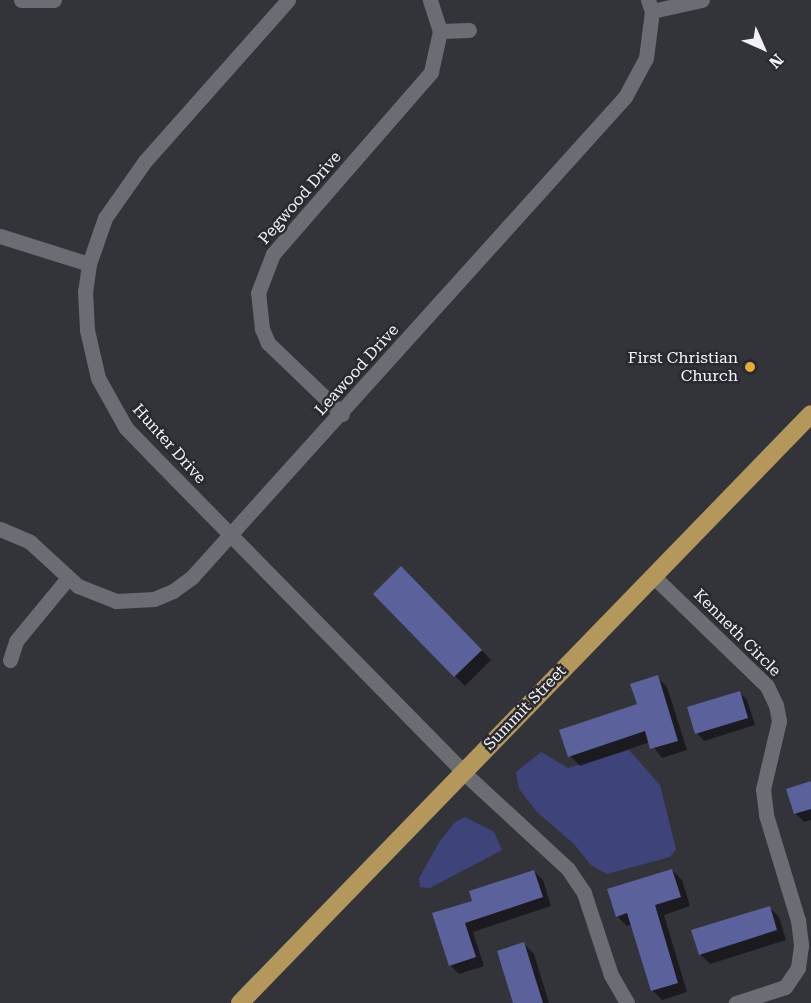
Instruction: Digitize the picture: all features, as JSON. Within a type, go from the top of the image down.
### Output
[{"type":"main road","name":"Summit Street","points":[[240,1003],[811,414]]},
{"type":"street","points":[[21,0],[54,0]]},
{"type":"street","name":"Hunter Drive","points":[[288,0],[120,191],[105,218],[89,264],[87,330],[107,396],[126,428],[463,772]]},
{"type":"street","points":[[430,0],[440,31],[469,30]]},
{"type":"street","points":[[650,6],[702,0]]},
{"type":"street","name":"Leawood Drive","points":[[0,529],[30,542],[68,578],[85,590],[116,601],[154,599],[173,591],[192,577],[232,537],[624,97],[646,58],[650,6]]},
{"type":"street","name":"Pegwood Drive","points":[[342,414],[273,349],[262,329],[258,292],[273,254],[418,92],[431,72],[440,31]]},
{"type":"street","points":[[0,236],[89,264]]},
{"type":"street","name":"Kenneth Circle","points":[[653,576],[767,686],[776,705],[779,721],[763,789],[766,815],[798,920],[805,971],[785,987],[736,1003]]},
{"type":"street","points":[[10,660],[16,641],[68,578]]},
{"type":"street","points":[[463,772],[567,869],[584,893],[611,975],[627,1003]]},
{"type":"water","points":[[629,750],[660,785],[676,849],[670,857],[607,874],[591,865],[574,844],[537,812],[519,789],[516,772],[541,752],[568,768]]},
{"type":"water","points":[[465,817],[494,832],[502,850],[430,888],[420,887],[419,878],[440,841],[455,822]]},
{"type":"building","points":[[401,566],[482,650],[454,677],[373,594]]},
{"type":"building","points":[[658,675],[678,741],[650,749],[645,731],[568,757],[559,730],[637,704],[630,684]]},
{"type":"building","points":[[740,691],[748,718],[695,734],[687,707]]},
{"type":"building","points":[[811,781],[811,809],[794,814],[786,789]]},
{"type":"building","points":[[672,869],[681,897],[655,905],[678,983],[651,991],[627,913],[616,917],[607,889]]},
{"type":"building","points":[[534,870],[543,897],[465,923],[476,957],[449,966],[432,913],[472,901],[469,891]]},
{"type":"building","points":[[770,906],[777,930],[699,955],[691,930]]},
{"type":"building","points":[[524,942],[543,1003],[513,1003],[497,951]]},
{"type":"place","name":"First Christian Church","points":[[750,367]]}]
